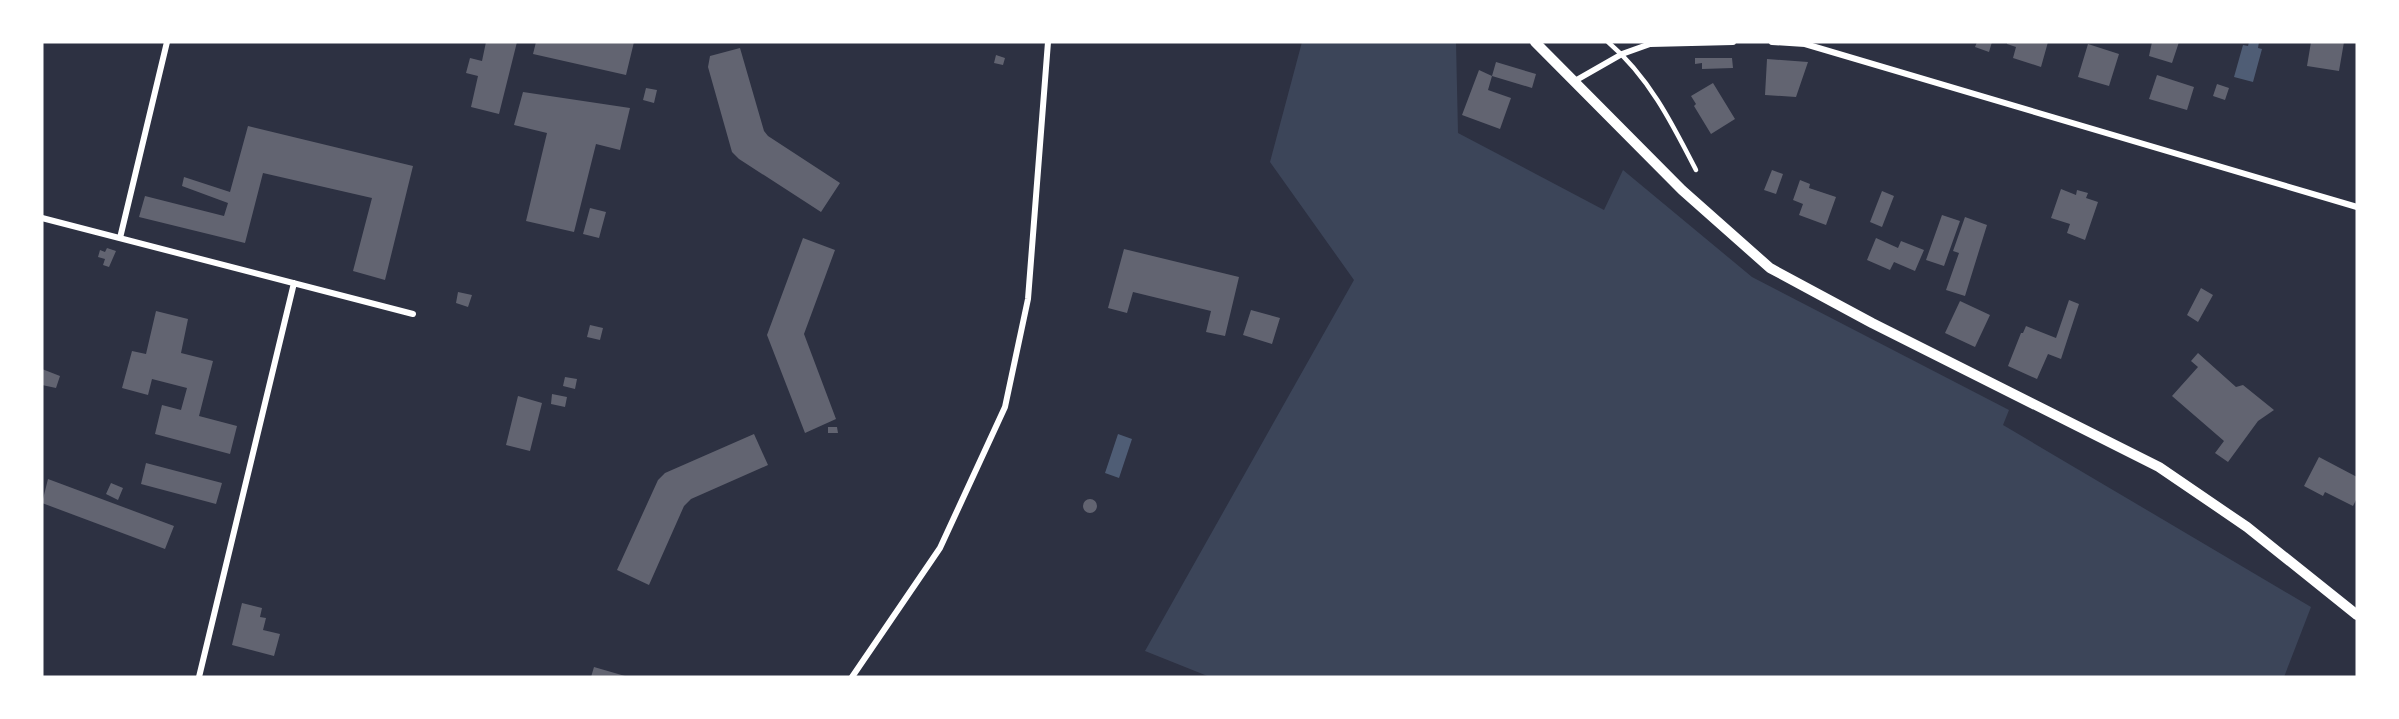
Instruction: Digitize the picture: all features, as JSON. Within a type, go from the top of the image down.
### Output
[{"type":"street","points":[[120,238],[167,42]]},
{"type":"street","points":[[852,677],[940,548],[1005,407],[1028,299],[1048,42]]},
{"type":"street","points":[[1535,42],[1682,190],[1770,268],[1872,323],[2158,467],[2247,527],[2357,615]]},
{"type":"street","points":[[1574,82],[1622,54],[1650,44],[1733,42]]},
{"type":"street","points":[[1772,42],[1805,44],[2357,207]]},
{"type":"street","points":[[42,218],[413,314]]},
{"type":"street","points":[[199,677],[294,283]]},
{"type":"lane","points":[[1608,42],[1622,54],[1645,81],[1666,111],[1696,170]]},
{"type":"shaded area","points":[[1302,42],[1456,42],[1458,133],[1604,210],[1623,170],[1752,277],[2009,410],[2003,425],[2311,607],[2284,677],[1210,677],[1145,651],[1354,280],[1270,162]]},
{"type":"shaded area","points":[[2249,42],[2259,42],[2258,48],[2262,49],[2253,82],[2234,77],[2243,45],[2248,46]]},
{"type":"shaded area","points":[[1118,434],[1132,439],[1119,478],[1105,473]]},
{"type":"building","points":[[486,42],[517,42],[499,114],[471,107],[478,76],[466,73],[470,58],[482,61]]},
{"type":"building","points":[[536,42],[634,42],[626,75],[533,54]]},
{"type":"building","points":[[1977,42],[1992,42],[1989,52],[1975,47]]},
{"type":"building","points":[[2007,42],[2048,42],[2041,67],[2013,58],[2016,47]]},
{"type":"building","points":[[2152,42],[2179,42],[2172,63],[2149,56]]},
{"type":"building","points":[[2311,42],[2344,42],[2339,71],[2307,66]]},
{"type":"building","points":[[2088,44],[2119,54],[2109,86],[2078,77]]},
{"type":"building","points":[[740,48],[764,131],[768,136],[840,183],[821,212],[739,159],[732,152],[708,67],[710,56]]},
{"type":"building","points":[[996,55],[1005,58],[1003,65],[994,63]]},
{"type":"building","points":[[1695,58],[1732,58],[1733,68],[1702,69],[1702,63],[1695,64]]},
{"type":"building","points":[[1767,59],[1808,62],[1796,97],[1765,95]]},
{"type":"building","points":[[1496,62],[1536,74],[1532,88],[1492,76]]},
{"type":"building","points":[[1479,70],[1492,76],[1488,90],[1511,98],[1500,129],[1462,115]]},
{"type":"building","points":[[2157,75],[2194,87],[2187,110],[2149,99]]},
{"type":"building","points":[[1713,83],[1735,119],[1711,134],[1694,106],[1696,104],[1691,96]]},
{"type":"building","points":[[2217,84],[2229,88],[2225,100],[2213,96]]},
{"type":"building","points":[[646,88],[657,90],[654,103],[643,100]]},
{"type":"building","points":[[523,92],[630,108],[620,150],[596,144],[574,232],[526,221],[547,133],[514,125]]},
{"type":"building","points":[[248,126],[413,166],[385,280],[353,271],[372,198],[263,173],[245,243],[139,217],[145,196],[224,216],[228,203],[182,186],[184,177],[230,192]]},
{"type":"building","points":[[1772,170],[1783,174],[1776,194],[1764,190]]},
{"type":"building","points":[[1800,180],[1810,184],[1809,188],[1836,197],[1826,225],[1799,215],[1803,204],[1793,200]]},
{"type":"building","points":[[2061,189],[2076,195],[2077,190],[2088,193],[2086,198],[2098,202],[2085,240],[2067,233],[2070,224],[2051,218]]},
{"type":"building","points":[[1882,191],[1894,196],[1882,227],[1870,222]]},
{"type":"building","points":[[590,208],[606,212],[599,238],[583,234]]},
{"type":"building","points":[[1942,215],[1960,221],[1944,266],[1926,260]]},
{"type":"building","points":[[1965,217],[1987,225],[1965,296],[1946,290],[1959,253],[1953,251]]},
{"type":"building","points":[[803,238],[835,250],[804,334],[836,419],[805,433],[767,335]]},
{"type":"building","points":[[1876,238],[1898,248],[1901,241],[1924,250],[1915,271],[1894,262],[1890,270],[1867,260]]},
{"type":"building","points":[[107,248],[116,251],[109,267],[103,265],[105,259],[98,257],[100,250],[105,252]]},
{"type":"building","points":[[1124,249],[1239,277],[1225,336],[1206,332],[1211,311],[1133,292],[1127,313],[1108,308]]},
{"type":"building","points":[[2201,288],[2213,295],[2198,322],[2187,315]]},
{"type":"building","points":[[458,292],[472,295],[468,307],[456,303]]},
{"type":"building","points":[[2069,300],[2079,304],[2061,359],[2048,354],[2037,379],[2008,366],[2026,326],[2056,338]]},
{"type":"building","points":[[1960,301],[1990,315],[1975,347],[1945,333]]},
{"type":"building","points":[[1251,310],[1280,318],[1272,344],[1243,335]]},
{"type":"building","points":[[156,311],[188,319],[181,353],[213,361],[199,416],[237,426],[230,454],[155,434],[162,405],[181,410],[187,388],[152,379],[148,395],[122,388],[132,351],[146,354]]},
{"type":"building","points":[[590,325],[603,328],[600,340],[587,337]]},
{"type":"building","points":[[2198,353],[2236,387],[2243,385],[2274,410],[2258,421],[2228,462],[2215,453],[2224,441],[2172,396],[2198,367],[2191,361]]},
{"type":"building","points":[[42,369],[60,376],[56,388],[42,385]]},
{"type":"building","points":[[565,377],[577,379],[575,389],[563,386]]},
{"type":"building","points":[[552,394],[567,397],[565,407],[551,404]]},
{"type":"building","points":[[518,396],[542,403],[530,451],[506,445]]},
{"type":"building","points":[[828,427],[837,427],[838,433],[828,433]]},
{"type":"building","points":[[754,434],[768,465],[691,499],[684,506],[649,585],[617,570],[658,480],[665,473]]},
{"type":"building","points":[[2319,457],[2357,477],[2357,498],[2353,506],[2325,492],[2323,496],[2304,486]]},
{"type":"building","points":[[146,463],[222,483],[216,504],[141,484]]},
{"type":"building","points":[[48,479],[174,526],[165,549],[42,503]]},
{"type":"building","points":[[111,483],[123,488],[118,500],[106,494]]},
{"type":"building","points":[[1087,499],[1093,499],[1097,506],[1093,513],[1087,513],[1083,509],[1083,503]]},
{"type":"building","points":[[242,603],[262,608],[260,617],[266,618],[263,630],[280,634],[274,656],[232,645]]},
{"type":"building","points":[[594,667],[625,676],[591,677]]}]
